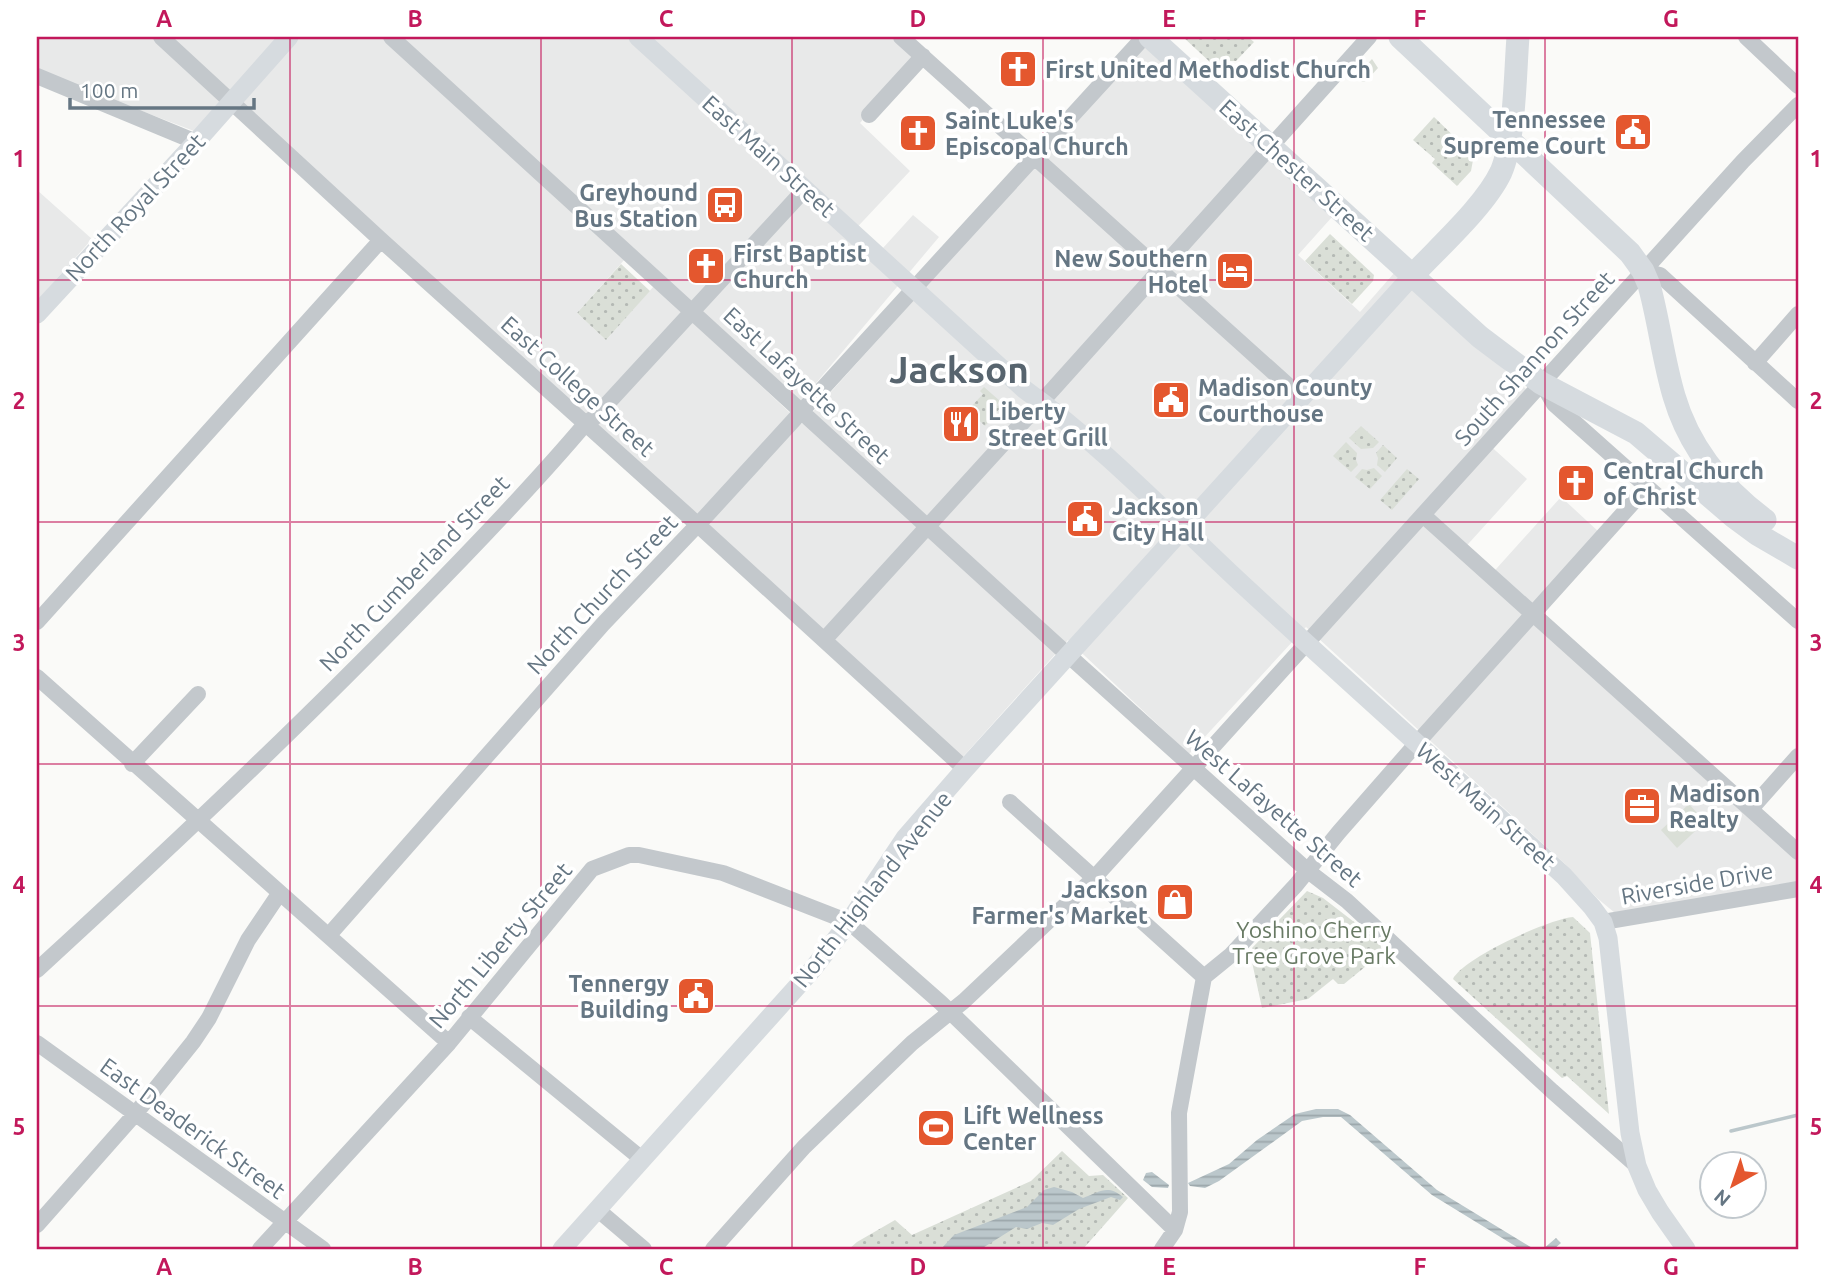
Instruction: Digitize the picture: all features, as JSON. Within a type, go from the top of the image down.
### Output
[{"type":"highway","name":"East Chester Street","points":[[1150,37],[1480,337],[1541,383],[1636,433],[1734,517],[1798,558]]},
{"type":"highway","points":[[1400,37],[1630,253],[1643,271],[1654,304],[1675,398],[1690,435],[1705,461],[1744,505],[1798,540]]},
{"type":"highway","points":[[1413,275],[1488,193],[1503,166],[1518,37]]},
{"type":"main road","name":"North Royal Street","points":[[37,313],[196,142],[289,37]]},
{"type":"main road","name":"East Main Street","points":[[638,37],[1024,389],[1054,410],[1182,528]]},
{"type":"main road","name":"North Highland Avenue","points":[[562,1249],[812,970],[849,922],[905,838],[965,769],[1413,275]]},
{"type":"main road","name":"West Main Street","points":[[1182,528],[1306,644],[1564,876],[1603,922],[1612,961],[1630,1133],[1637,1166],[1647,1190],[1686,1249]]},
{"type":"street","name":"East College Street","points":[[162,37],[381,240],[965,769]]},
{"type":"street","name":"East Lafayette Street","points":[[391,37],[1068,655]]},
{"type":"street","points":[[901,37],[1301,397]]},
{"type":"street","name":"North Church Street","points":[[329,935],[558,674],[1144,37]]},
{"type":"street","points":[[824,640],[1369,37]]},
{"type":"street","points":[[1746,37],[1798,86]]},
{"type":"street","points":[[869,115],[923,56]]},
{"type":"street","points":[[37,76],[196,142]]},
{"type":"street","name":"South Shannon Street","points":[[713,1249],[804,1147],[912,1043],[950,1012],[1094,878],[1743,161],[1798,105]]},
{"type":"street","name":"North Cumberland Street","points":[[37,970],[199,822],[419,603],[586,423],[595,417],[804,189]]},
{"type":"street","points":[[37,622],[381,240]]},
{"type":"street","points":[[1643,271],[1660,275],[1798,401]]},
{"type":"street","points":[[1755,363],[1798,314]]},
{"type":"street","points":[[1541,383],[1554,404],[1798,621]]},
{"type":"street","points":[[1162,1249],[1175,1230],[1180,1207],[1179,1113],[1204,977],[1231,955],[1308,872],[1339,832],[1417,743],[1646,488]]},
{"type":"street","points":[[1424,516],[1798,852]]},
{"type":"street","name":"West Lafayette Street","points":[[1068,655],[1308,872],[1347,901],[1637,1166]]},
{"type":"street","points":[[37,677],[132,764],[449,1042]]},
{"type":"street","points":[[132,764],[198,694]]},
{"type":"street","points":[[1751,809],[1798,756]]},
{"type":"street","points":[[1010,802],[1204,977]]},
{"type":"street","name":"North Liberty Street","points":[[260,1249],[449,1042],[592,869],[629,855],[639,855],[723,873],[849,922]]},
{"type":"street","name":"Riverside Drive","points":[[1603,922],[1798,889]]},
{"type":"street","points":[[37,1225],[136,1113],[193,1042],[209,1018],[239,956],[279,894]]},
{"type":"street","points":[[849,922],[950,1012],[1175,1230]]},
{"type":"street","points":[[469,1017],[643,1160]]},
{"type":"street","name":"East Deaderick Street","points":[[37,1043],[323,1249]]},
{"type":"street","points":[[597,1210],[643,1249]]},
{"type":"shaded area","points":[[37,37],[894,37],[918,59],[860,123],[910,171],[848,237],[873,259],[913,215],[939,237],[801,401],[633,250],[577,313],[606,340],[654,286],[802,424],[1145,43],[1332,217],[1298,255],[1360,312],[1395,272],[1526,389],[1486,442],[1527,479],[1460,553],[1488,578],[1561,497],[1599,532],[1528,616],[1798,858],[1798,885],[1615,913],[1306,627],[1189,754],[1068,640],[961,759],[228,93],[194,131],[37,71]]},
{"type":"shaded area","points":[[37,190],[92,239],[37,301]]},
{"type":"shaded area","points":[[1316,1109],[1338,1109],[1350,1115],[1437,1190],[1534,1249],[1520,1249],[1432,1195],[1341,1117],[1302,1121],[1219,1181],[1205,1188],[1190,1186],[1188,1183],[1229,1164],[1257,1140],[1295,1114]]},
{"type":"shaded area","points":[[1152,1172],[1169,1185],[1168,1188],[1152,1187],[1143,1180],[1146,1173]]},
{"type":"shaded area","points":[[1054,1187],[1083,1198],[1108,1190],[1123,1197],[1120,1200],[1111,1197],[1079,1209],[1053,1225],[1042,1223],[1027,1229],[1016,1227],[981,1249],[941,1249],[954,1235],[1027,1207],[1044,1190]]},
{"type":"shaded area","points":[[1556,1238],[1561,1243],[1554,1249],[1543,1249]]},
{"type":"green space","points":[[1183,37],[1248,37],[1254,42],[1236,61],[1229,61],[1223,67],[1227,72],[1224,75]]},
{"type":"green space","points":[[1372,59],[1378,68],[1362,82],[1357,75]]},
{"type":"green space","points":[[1434,117],[1464,146],[1473,160],[1471,171],[1457,186],[1432,163],[1435,159],[1413,140]]},
{"type":"green space","points":[[1330,234],[1374,275],[1373,281],[1352,304],[1305,261]]},
{"type":"green space","points":[[621,264],[650,291],[606,340],[577,313]]},
{"type":"green space","points":[[984,387],[1000,401],[997,405],[1000,408],[985,426],[968,410],[983,394],[980,391]]},
{"type":"green space","points":[[1361,426],[1379,442],[1373,448],[1361,449],[1349,438]]},
{"type":"green space","points":[[1346,442],[1357,453],[1358,465],[1351,472],[1333,456]]},
{"type":"green space","points":[[1383,445],[1397,458],[1385,472],[1377,465],[1376,453]]},
{"type":"green space","points":[[1374,468],[1382,476],[1370,489],[1355,477],[1362,469]]},
{"type":"green space","points":[[1407,469],[1419,479],[1392,510],[1380,500]]},
{"type":"green space","points":[[1689,804],[1705,822],[1677,848],[1661,830]]},
{"type":"green space","name":"Yoshino Cherry Tree Grove Park","points":[[1307,891],[1323,898],[1380,942],[1382,953],[1344,984],[1338,984],[1333,979],[1308,999],[1262,1008],[1252,962],[1252,948]]},
{"type":"green space","points":[[1573,917],[1590,933],[1609,1114],[1567,1076],[1562,1078],[1453,979],[1473,961],[1508,941],[1561,919]]},
{"type":"green space","points":[[1062,1151],[1089,1176],[1103,1175],[1128,1198],[1083,1249],[849,1249],[895,1220],[912,1235],[1031,1181]]},
{"type":"waterway","points":[[1731,1131],[1798,1115]]},
{"type":"place","name":"First United Methodist Church","points":[[1018,69]]},
{"type":"place","name":"Tennessee Supreme Court","points":[[1633,132]]},
{"type":"place","name":"Saint Luke's Episcopal Church","points":[[918,133]]},
{"type":"place","name":"Greyhound Bus Station","points":[[725,205]]},
{"type":"place","name":"First Baptist Church","points":[[706,266]]},
{"type":"place","name":"New Southern Hotel","points":[[1235,271]]},
{"type":"place","name":"Madison County Courthouse","points":[[1171,400]]},
{"type":"place","name":"Liberty Street Grill","points":[[961,424]]},
{"type":"place","name":"Central Church of Christ","points":[[1576,483]]},
{"type":"place","name":"Jackson City Hall","points":[[1085,519]]},
{"type":"place","name":"Madison Realty","points":[[1642,806]]},
{"type":"place","name":"Jackson Farmer's Market","points":[[1175,902]]},
{"type":"place","name":"Tennergy Building","points":[[696,996]]},
{"type":"place","name":"Lift Wellness Center","points":[[936,1128]]},
{"type":"district","name":"Jackson","points":[[959,369]]}]
